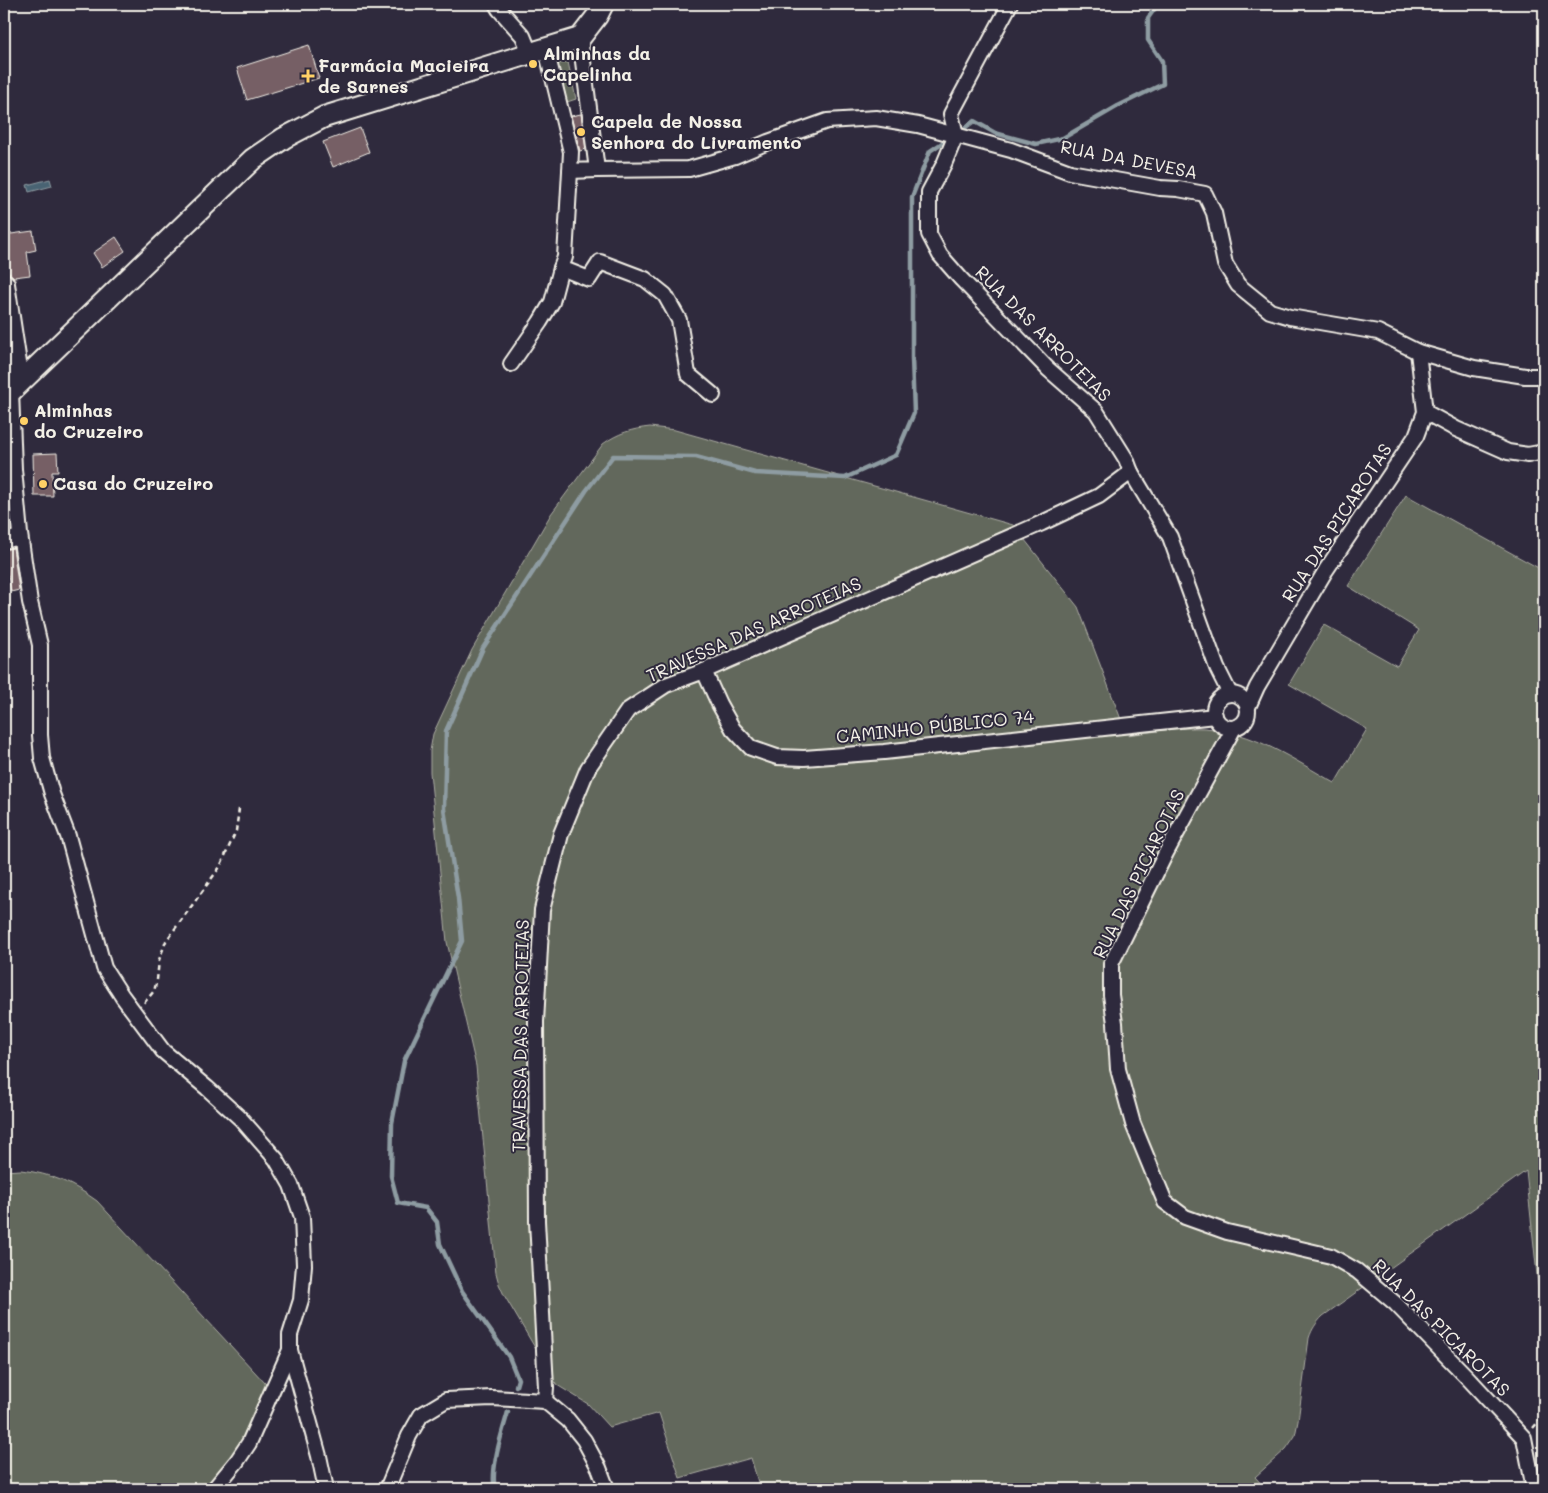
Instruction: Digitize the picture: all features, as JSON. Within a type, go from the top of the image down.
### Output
[{"type":"main road","points":[[11,391],[253,159],[284,138],[324,117],[580,38],[597,16],[603,4]]},
{"type":"main road","points":[[4,284],[11,391]]},
{"type":"street","points":[[496,4],[538,51],[571,152],[566,257],[561,268],[552,302],[511,364]]},
{"type":"street","points":[[570,171],[689,169],[735,156],[768,142],[827,122],[876,118],[918,125],[956,135],[951,114],[1010,4]]},
{"type":"street","points":[[580,38],[597,170]]},
{"type":"street","name":"RUA DA DEVESA","points":[[956,135],[1011,150],[1070,172],[1205,194],[1214,213],[1225,264],[1238,284],[1270,311],[1290,317],[1378,332],[1418,352],[1474,368],[1525,376],[1544,376]]},
{"type":"street","name":"RUA DAS ARROTEIAS","points":[[956,135],[944,164],[929,192],[929,234],[940,255],[961,279],[1048,369],[1096,411],[1170,538],[1217,668],[1230,694]]},
{"type":"street","points":[[561,268],[589,279],[600,262],[645,279],[665,295],[679,320],[688,374],[713,395]]},
{"type":"street","name":"RUA DAS PICAROTAS","points":[[1248,707],[1257,687],[1326,570],[1416,436],[1425,412],[1418,352]]},
{"type":"street","points":[[11,391],[8,416],[20,537],[30,602],[40,645],[40,735],[42,758],[52,794],[68,836],[104,968],[163,1052],[226,1105],[258,1137],[283,1169],[291,1185],[302,1217],[304,1265],[300,1300],[290,1335],[290,1350],[326,1489]]},
{"type":"street","points":[[1425,412],[1456,429],[1508,452],[1528,455],[1544,452]]},
{"type":"street","name":"TRAVESSA DAS ARROTEIAS","points":[[545,1401],[546,1387],[537,1221],[536,1022],[542,910],[561,834],[588,768],[628,710],[666,685],[704,671],[1042,523],[1099,496],[1131,472]]},
{"type":"street","points":[[4,541],[20,537]]},
{"type":"street","name":"CAMINHO PÚBLICO 74","points":[[704,671],[733,729],[751,748],[777,757],[804,758],[884,752],[1215,716]]},
{"type":"street","points":[[1224,695],[1240,696],[1248,707],[1246,720],[1234,728],[1222,726],[1215,716],[1217,701],[1224,695]]},
{"type":"street","name":"RUA DAS PICAROTAS","points":[[1234,728],[1166,853],[1111,964],[1111,995],[1118,1069],[1133,1124],[1166,1202],[1185,1217],[1227,1232],[1331,1256],[1357,1271],[1396,1304],[1524,1438],[1530,1486]]},
{"type":"street","points":[[214,1489],[249,1443],[290,1350]]},
{"type":"street","points":[[387,1489],[420,1415],[446,1400],[492,1398],[545,1401],[568,1420],[584,1440],[599,1468],[607,1489]]},
{"type":"path","points":[[135,1014],[154,990],[159,960],[166,941],[220,867],[236,831],[239,809]]},
{"type":"green space","points":[[568,62],[576,99],[567,102],[558,64]]},
{"type":"green space","points":[[650,427],[675,430],[1013,525],[1078,607],[1127,735],[1185,728],[1222,730],[1272,748],[1335,783],[1367,729],[1289,684],[1324,625],[1397,666],[1419,630],[1348,586],[1406,495],[1544,571],[1544,1341],[1526,1171],[1318,1321],[1309,1338],[1295,1436],[1286,1449],[1255,1477],[1266,1489],[760,1489],[751,1458],[680,1478],[659,1413],[609,1427],[588,1404],[557,1385],[504,1295],[496,1273],[476,1066],[447,942],[430,772],[430,751],[433,734],[472,650],[551,514],[603,444],[625,432]]},
{"type":"green space","points":[[21,1170],[61,1180],[97,1201],[265,1383],[266,1387],[252,1421],[238,1448],[204,1489],[4,1489],[4,1171]]},
{"type":"water","points":[[50,179],[52,186],[29,192],[27,185]]},
{"type":"building","points":[[309,45],[319,78],[247,100],[237,68]]},
{"type":"building","name":"Capela de Nossa Senhora do Livramento","points":[[581,114],[586,149],[580,151],[571,116]]},
{"type":"building","points":[[360,128],[369,152],[333,167],[323,142]]},
{"type":"building","points":[[33,231],[36,250],[27,252],[30,275],[14,277],[9,273],[4,235]]},
{"type":"building","points":[[116,237],[125,251],[102,267],[93,253]]},
{"type":"building","name":"Casa do Cruzeiro","points":[[57,453],[58,472],[52,472],[53,496],[34,496],[33,454]]},
{"type":"building","points":[[13,548],[19,590],[11,592],[6,566],[4,566],[4,550]]},
{"type":"waterway","points":[[966,127],[974,121],[995,133],[1036,144],[1063,138],[1118,106],[1163,84],[1162,61],[1148,40],[1148,18],[1158,4]]},
{"type":"waterway","points":[[516,1386],[518,1379],[509,1357],[462,1291],[440,1244],[437,1222],[426,1208],[398,1203],[391,1176],[392,1123],[404,1061],[462,941],[458,898],[444,809],[446,731],[483,648],[586,491],[613,456],[696,457],[755,473],[845,478],[896,455],[914,413],[912,197],[930,151],[945,141]]},
{"type":"waterway","points":[[495,1489],[495,1462],[508,1412]]},
{"type":"place","name":"Alminhas da Capelinha","points":[[533,64]]},
{"type":"place","name":"Farmácia Macieira de Sarnes","points":[[308,76]]},
{"type":"place","name":"Capela de Nossa Senhora do Livramento","points":[[581,132]]},
{"type":"place","name":"Alminhas do Cruzeiro","points":[[24,421]]},
{"type":"place","name":"Casa do Cruzeiro","points":[[43,484]]}]
